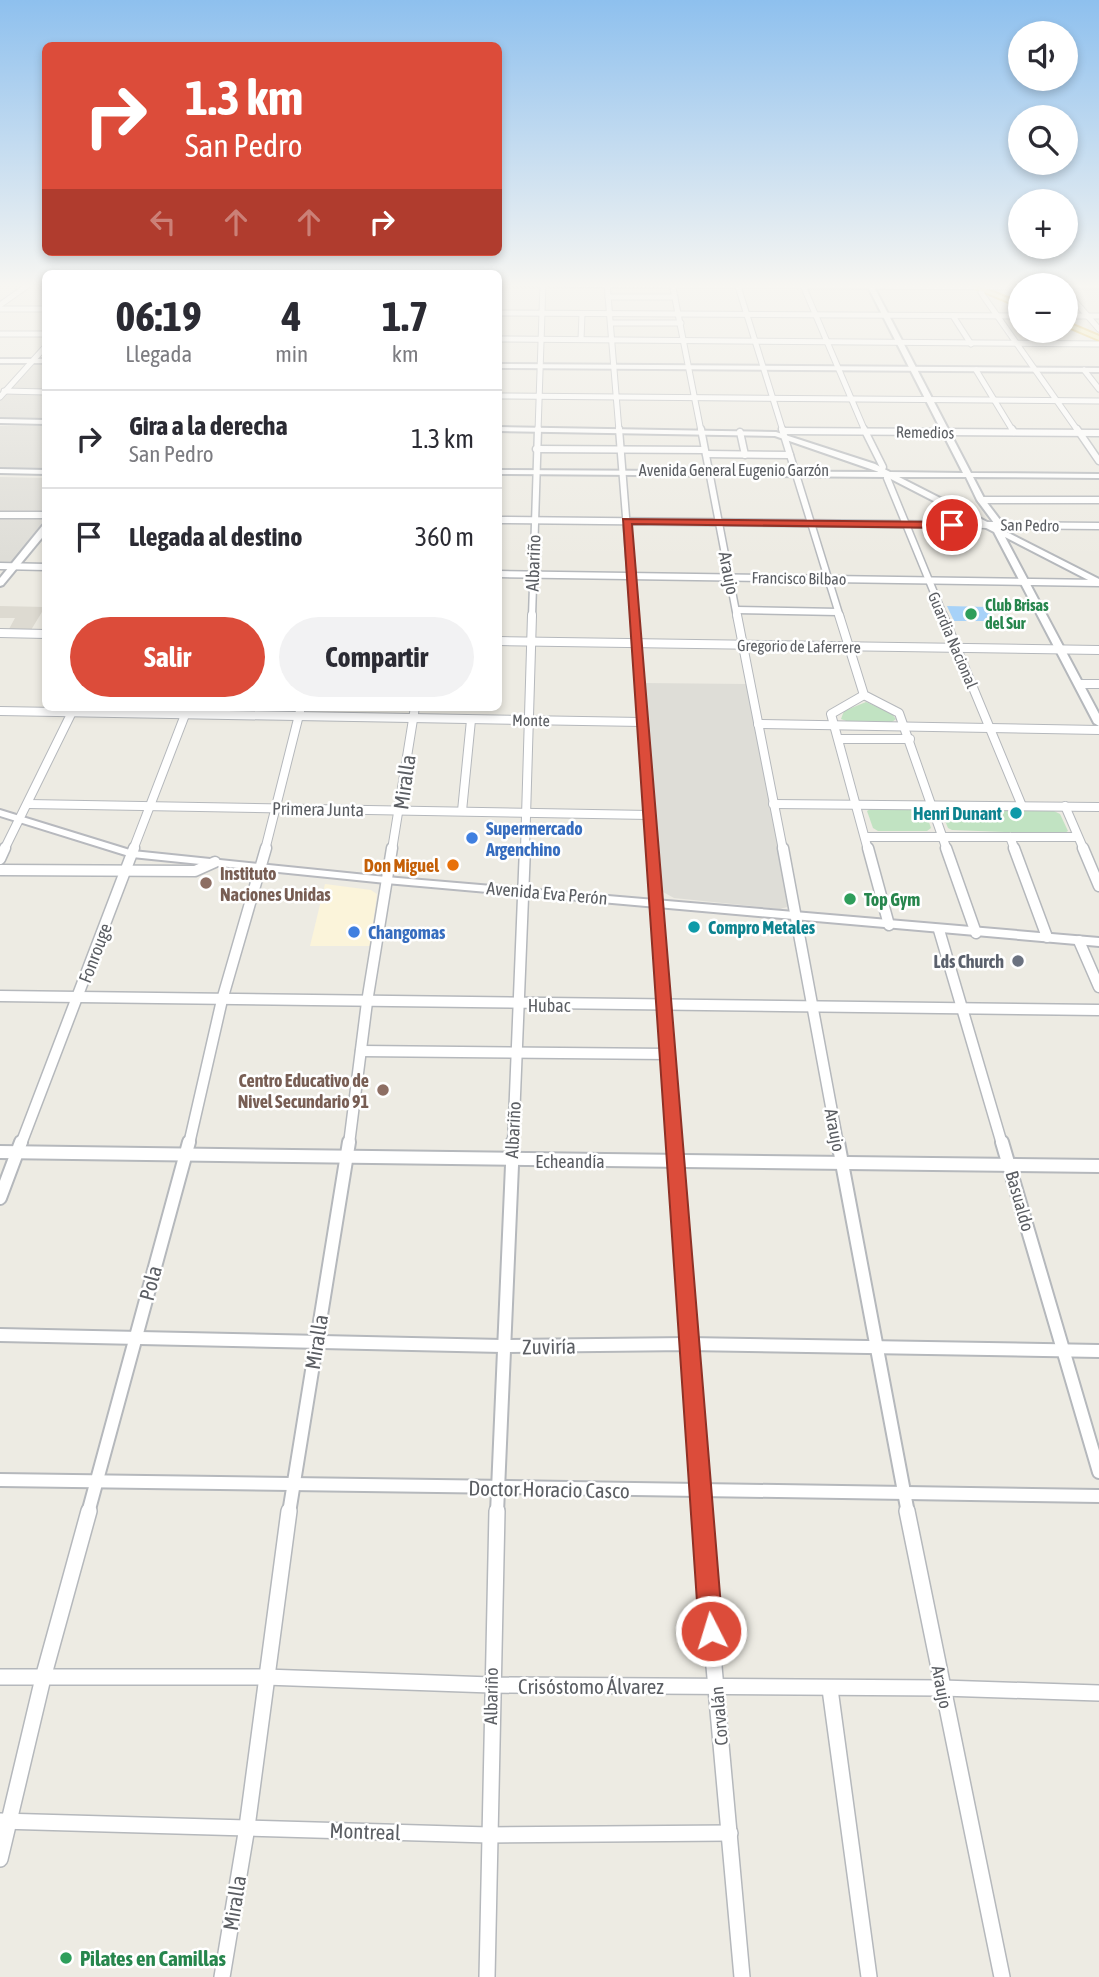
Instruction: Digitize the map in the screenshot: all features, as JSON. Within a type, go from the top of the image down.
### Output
[{"type":"street","points":[[0,397],[18,375]]},
{"type":"street","name":"Albariño","points":[[487,1977],[491,1685],[502,1346],[518,1053],[539,375]]},
{"type":"street","name":"Corvalán","points":[[615,375],[665,1005],[698,1492],[742,1977]]},
{"type":"street","name":"Araujo","points":[[691,375],[904,1495],[1002,1977]]},
{"type":"street","points":[[766,375],[864,695],[896,711],[904,727],[976,933]]},
{"type":"street","name":"Guardia Nacional","points":[[842,375],[875,454],[889,472],[887,478],[927,580],[1023,806]]},
{"type":"street","points":[[918,375],[1099,723]]},
{"type":"street","points":[[979,375],[1014,432]]},
{"type":"street","points":[[1038,375],[1099,461]]},
{"type":"street","points":[[1088,375],[1099,389]]},
{"type":"street","points":[[3,391],[42,392]]},
{"type":"street","points":[[502,396],[1099,401]]},
{"type":"street","points":[[0,423],[42,423]]},
{"type":"street","name":"Remedios","points":[[502,427],[701,429],[784,433]]},
{"type":"street","name":"Remedios","points":[[701,429],[784,433],[1099,433]]},
{"type":"street","points":[[740,432],[745,455]]},
{"type":"street","points":[[784,433],[857,456],[1099,575]]},
{"type":"street","points":[[784,433],[889,472],[1099,582]]},
{"type":"street","points":[[536,449],[790,455]]},
{"type":"street","points":[[857,456],[875,454]]},
{"type":"street","name":"Avenida General Eugenio Garzón","points":[[502,470],[1099,476]]},
{"type":"street","points":[[0,473],[42,474]]},
{"type":"street","points":[[981,500],[1099,500]]},
{"type":"street","points":[[0,515],[42,515]]},
{"type":"street","name":"San Pedro","points":[[502,520],[987,525]]},
{"type":"street","name":"San Pedro","points":[[999,528],[1099,526]]},
{"type":"street","points":[[0,583],[42,532]]},
{"type":"street","points":[[1006,545],[1023,543]]},
{"type":"street","points":[[0,566],[42,567]]},
{"type":"street","name":"Francisco Bilbao","points":[[502,574],[1099,582]]},
{"type":"street","points":[[736,610],[838,611]]},
{"type":"street","points":[[0,633],[42,634]]},
{"type":"street","name":"Gregorio de Laferrere","points":[[502,641],[1099,650]]},
{"type":"street","points":[[1079,684],[1099,684]]},
{"type":"street","points":[[864,695],[832,712],[888,925]]},
{"type":"street","name":"Monte","points":[[0,711],[42,710]]},
{"type":"street","points":[[0,859],[73,711]]},
{"type":"street","name":"Monte","points":[[186,711],[300,712],[471,720],[642,722]]},
{"type":"street","name":"Fonrouge","points":[[0,1198],[127,872],[186,711]]},
{"type":"street","name":"Miralla","points":[[222,1977],[247,1827],[293,1482],[347,1157],[367,1002],[414,711]]},
{"type":"street","name":"Pola","points":[[0,1859],[5,1821],[95,1481],[186,1155],[222,1000],[261,867],[300,712]]},
{"type":"street","points":[[462,811],[471,720]]},
{"type":"street","points":[[758,724],[1099,730]]},
{"type":"street","points":[[839,739],[910,740]]},
{"type":"street","name":"Primera Junta","points":[[28,804],[649,815]]},
{"type":"street","points":[[773,804],[1099,807]]},
{"type":"street","points":[[1065,806],[1099,886]]},
{"type":"street","name":"Avenida Eva Perón","points":[[0,813],[132,854],[386,880],[1099,942]]},
{"type":"street","points":[[865,836],[1077,837]]},
{"type":"street","points":[[1010,837],[1047,937]]},
{"type":"street","points":[[0,870],[195,872],[215,862]]},
{"type":"street","name":"Basualdo","points":[[939,930],[1099,1472]]},
{"type":"street","points":[[1079,941],[1099,987]]},
{"type":"street","name":"Hubac","points":[[0,996],[519,1005],[1099,1010]]},
{"type":"street","points":[[361,1051],[668,1055]]},
{"type":"street","name":"Echeandía","points":[[0,1152],[512,1161],[675,1160],[1011,1167],[1099,1166]]},
{"type":"street","name":"Zuviría","points":[[0,1335],[502,1346],[688,1344],[1099,1352]]},
{"type":"street","name":"Doctor Horacio Casco","points":[[0,1480],[293,1482],[698,1492],[1099,1496]]},
{"type":"street","name":"Crisóstomo Álvarez","points":[[0,1677],[265,1677],[491,1685],[942,1688],[1099,1693]]},
{"type":"street","points":[[830,1689],[869,1977]]},
{"type":"street","name":"Montreal","points":[[5,1821],[489,1835],[730,1833]]},
{"type":"shaded area","points":[[23,375],[42,375],[42,391],[10,389]]},
{"type":"shaded area","points":[[42,393],[42,421],[0,421],[0,400],[5,395]]},
{"type":"shaded area","points":[[0,426],[42,426],[42,472],[0,471]]},
{"type":"shaded area","points":[[0,477],[42,478],[42,515],[0,514]]},
{"type":"shaded area","points":[[0,517],[42,519],[42,523],[11,563],[0,566]]},
{"type":"shaded area","points":[[0,606],[42,607],[42,612],[31,630],[9,629],[15,618],[0,618]]},
{"type":"shaded area","points":[[643,683],[747,684],[789,900],[787,907],[780,909],[674,898],[663,892]]},
{"type":"shaded area","points":[[325,884],[371,890],[377,894],[370,946],[310,946]]},
{"type":"green space","points":[[866,702],[891,713],[896,719],[892,722],[849,722],[841,719],[844,711]]},
{"type":"green space","points":[[872,808],[920,809],[925,811],[931,828],[927,831],[878,831],[873,828],[867,811]]},
{"type":"green space","points":[[1052,810],[1060,814],[1068,831],[1063,834],[952,830],[948,828],[941,811]]},
{"type":"water","name":"Club Brisas del Sur","points":[[947,606],[988,607],[995,621],[954,621]]},
{"type":"place","name":"Club Brisas del Sur","points":[[971,614]]},
{"type":"place","name":"Henri Dunant","points":[[1016,813]]},
{"type":"place","name":"Supermercado Argenchino","points":[[472,838]]},
{"type":"place","name":"Don Miguel","points":[[453,865]]},
{"type":"place","name":"Instituto Naciones Unidas","points":[[206,883]]},
{"type":"place","name":"Top Gym","points":[[850,899]]},
{"type":"place","name":"Compro Metales","points":[[694,927]]},
{"type":"place","name":"Changomas","points":[[354,932]]},
{"type":"place","name":"Lds Church","points":[[1018,961]]},
{"type":"place","name":"Centro Educativo de Nivel Secundario 91","points":[[383,1090]]},
{"type":"place","name":"Pilates en Camillas","points":[[66,1958]]},
{"type":"route","points":[[711,1631],[698,1492],[665,1005],[626,521],[952,525]]}]
